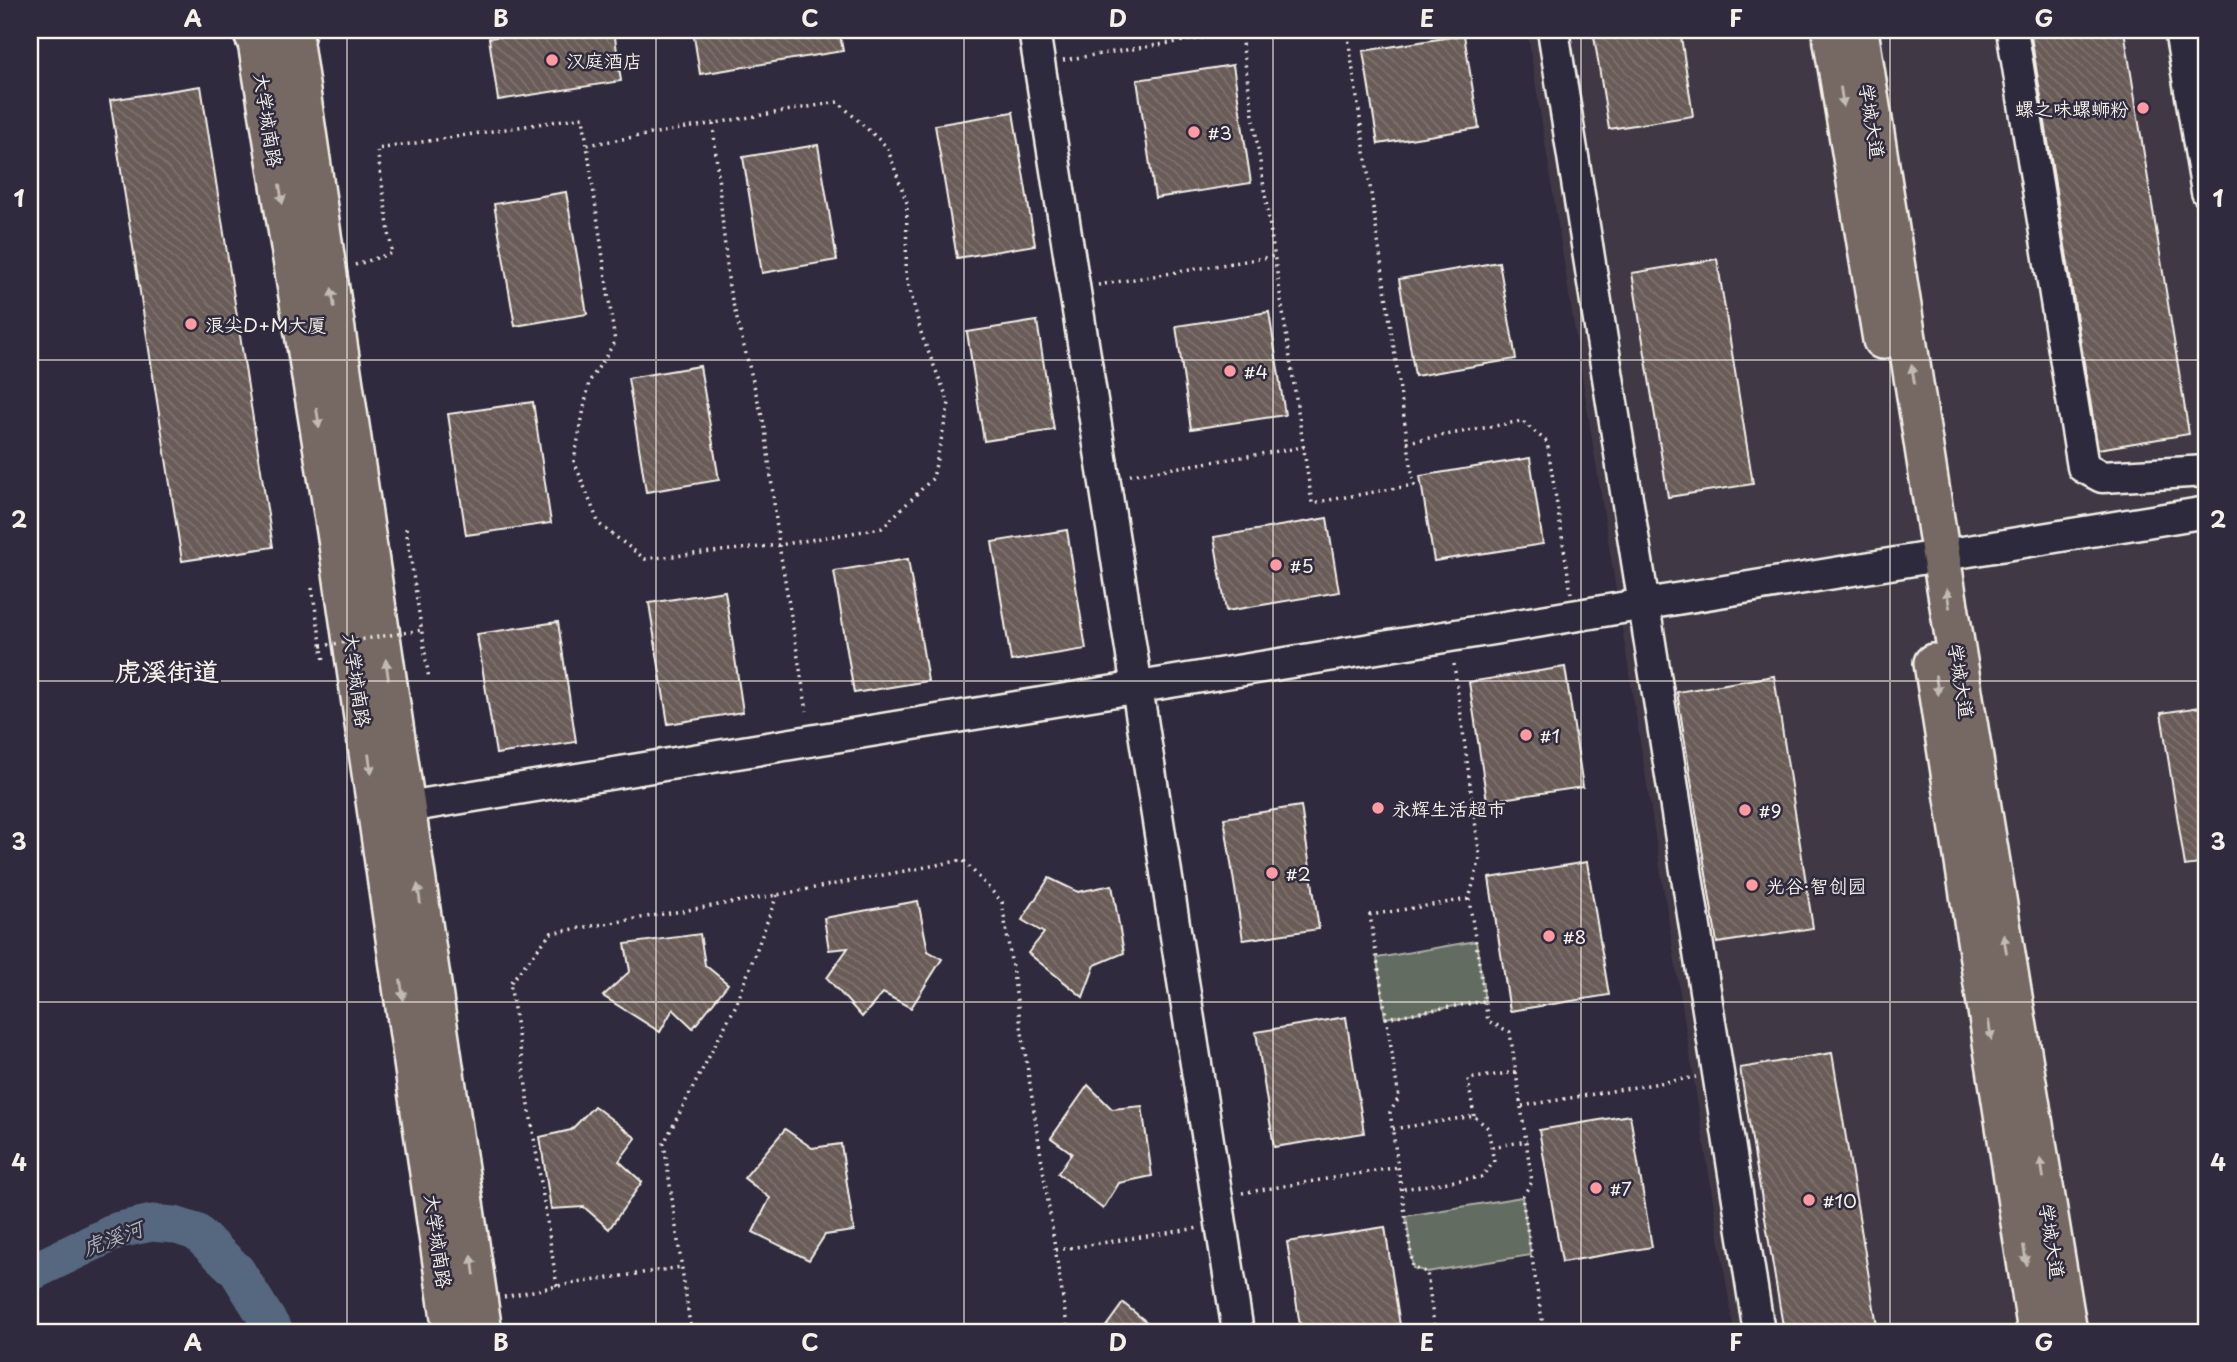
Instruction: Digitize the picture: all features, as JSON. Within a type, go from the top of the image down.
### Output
[{"type":"main road","name":"学城大道","points":[[1831,30],[2068,1332]]},
{"type":"main road","name":"学城大道","points":[[1859,30],[2037,1332]]},
{"type":"main road","name":"大学城南路","points":[[294,32],[481,1317]]},
{"type":"main road","name":"大学城南路","points":[[254,34],[337,538],[452,1332]]},
{"type":"street","points":[[1034,30],[1238,1332]]},
{"type":"street","points":[[1553,30],[1759,1332]]},
{"type":"street","points":[[2012,30],[2083,467],[2102,478],[2207,471]]},
{"type":"street","points":[[2180,30],[2207,192]]},
{"type":"street","points":[[407,807],[2207,512]]},
{"type":"path","points":[[1039,63],[1240,31],[1312,503],[1414,485],[1347,30]]},
{"type":"path","points":[[330,273],[392,253],[377,149],[583,117],[615,342],[589,382],[574,461],[599,524],[645,559],[779,545],[882,528],[933,478],[949,403],[922,336],[906,275],[907,203],[887,147],[838,103],[587,145]]},
{"type":"path","points":[[713,124],[729,288],[765,428],[779,545],[807,711]]},
{"type":"path","points":[[1075,289],[1276,256]]},
{"type":"path","points":[[1408,442],[1522,421],[1547,442],[1575,614]]},
{"type":"path","points":[[1104,479],[1304,447]]},
{"type":"path","points":[[406,528],[429,679]]},
{"type":"path","points":[[312,588],[321,646],[422,630]]},
{"type":"path","points":[[1454,664],[1480,858],[1469,899],[1488,1021],[1510,1032],[1517,1072],[1532,1182],[1522,1197],[1544,1332]]},
{"type":"path","points":[[557,1286],[510,983],[551,933],[963,860],[1002,902],[1068,1332]]},
{"type":"path","points":[[691,1332],[664,1143],[736,1005],[777,895]]},
{"type":"path","points":[[1435,1332],[1427,1272],[1413,1268],[1391,1112],[1399,1098],[1370,915],[1469,899]]},
{"type":"path","points":[[1385,1018],[1485,1001]]},
{"type":"path","points":[[1402,1189],[1481,1177],[1494,1162],[1488,1128],[1474,1116],[1468,1079],[1517,1072]]},
{"type":"path","points":[[1522,1106],[1718,1074]]},
{"type":"path","points":[[1393,1129],[1474,1116]]},
{"type":"path","points":[[1492,1147],[1527,1141]]},
{"type":"path","points":[[1056,1250],[1398,1167]]},
{"type":"path","points":[[481,1317],[557,1286],[681,1267]]},
{"type":"shaded area","points":[[1527,30],[2170,30],[2207,258],[2207,1332],[1734,1332]]},
{"type":"shaded area","points":[[1476,941],[1485,1001],[1385,1018],[1377,958]]},
{"type":"shaded area","points":[[1522,1197],[1531,1255],[1427,1272],[1413,1268],[1406,1216]]},
{"type":"building","points":[[546,30],[614,30],[621,81],[498,100],[489,38]]},
{"type":"building","points":[[693,30],[839,30],[843,51],[700,74]]},
{"type":"building","points":[[1593,30],[1680,30],[1693,116],[1609,129]]},
{"type":"building","points":[[2030,30],[2124,30],[2189,434],[2098,449]]},
{"type":"building","points":[[1464,35],[1479,128],[1378,144],[1363,51]]},
{"type":"building","name":"#3","points":[[1233,65],[1251,183],[1155,198],[1137,80]]},
{"type":"building","name":"浪尖D+M大厦","points":[[201,86],[273,547],[182,561],[110,100]]},
{"type":"building","points":[[1013,112],[1035,245],[957,258],[935,125]]},
{"type":"building","points":[[818,145],[837,260],[762,273],[743,157]]},
{"type":"building","points":[[566,192],[587,314],[515,326],[494,204]]},
{"type":"building","points":[[1717,259],[1753,484],[1668,497],[1632,273]]},
{"type":"building","points":[[1499,262],[1516,359],[1415,376],[1399,279]]},
{"type":"building","name":"#4","points":[[1269,312],[1285,415],[1191,429],[1176,326]]},
{"type":"building","points":[[1037,321],[1054,430],[984,441],[967,332]]},
{"type":"building","points":[[700,366],[719,480],[646,492],[628,378]]},
{"type":"building","points":[[533,402],[551,523],[466,535],[448,414]]},
{"type":"building","points":[[1530,458],[1543,544],[1434,561],[1420,476]]},
{"type":"building","name":"#5","points":[[1327,518],[1339,592],[1226,611],[1214,537]]},
{"type":"building","points":[[1067,530],[1086,649],[1011,661],[992,542]]},
{"type":"building","points":[[908,559],[928,681],[854,693],[834,571]]},
{"type":"building","points":[[725,591],[743,712],[668,724],[649,603]]},
{"type":"building","points":[[558,622],[576,742],[496,754],[477,634]]},
{"type":"building","name":"#1","points":[[1565,667],[1583,787],[1487,801],[1469,682]]},
{"type":"building","name":"#9","points":[[1774,676],[1813,928],[1717,943],[1677,692]]},
{"type":"building","points":[[2207,706],[2207,863],[2185,866],[2161,713]]},
{"type":"building","name":"#2","points":[[1301,806],[1319,929],[1243,940],[1224,818]]},
{"type":"building","name":"#8","points":[[1587,862],[1609,995],[1510,1011],[1489,878]]},
{"type":"building","points":[[1049,878],[1078,892],[1112,885],[1124,953],[1095,965],[1083,997],[1028,953],[1044,933],[1022,920]]},
{"type":"building","points":[[918,901],[928,951],[942,959],[911,1008],[883,993],[862,1017],[827,978],[848,948],[829,950],[824,918]]},
{"type":"building","points":[[700,934],[705,965],[728,984],[693,1028],[673,1009],[660,1032],[603,996],[630,971],[625,944]]},
{"type":"building","points":[[1346,1017],[1364,1133],[1274,1147],[1256,1032]]},
{"type":"building","name":"#10","points":[[1832,1053],[1878,1332],[1784,1332],[1740,1068]]},
{"type":"building","points":[[1088,1085],[1112,1109],[1142,1106],[1152,1176],[1119,1183],[1103,1209],[1058,1173],[1072,1153],[1051,1138]]},
{"type":"building","points":[[594,1106],[636,1138],[619,1161],[642,1182],[609,1229],[584,1207],[551,1209],[540,1137],[571,1130]]},
{"type":"building","name":"#7","points":[[1630,1115],[1652,1247],[1562,1262],[1539,1130]]},
{"type":"building","points":[[785,1129],[812,1148],[841,1144],[854,1231],[825,1235],[809,1260],[753,1232],[770,1198],[744,1178]]},
{"type":"building","points":[[1385,1227],[1401,1332],[1301,1332],[1287,1242]]},
{"type":"building","points":[[1123,1303],[1159,1332],[1102,1332]]},
{"type":"waterway","name":"虎溪河","points":[[30,1273],[119,1230],[152,1223],[174,1225],[196,1232],[237,1271],[275,1332]]},
{"type":"place","name":"汉庭酒店","points":[[552,60]]},
{"type":"place","name":"螺之味螺蛳粉","points":[[2143,108]]},
{"type":"place","name":"#3","points":[[1194,132]]},
{"type":"place","name":"浪尖D+M大厦","points":[[191,324]]},
{"type":"place","name":"#4","points":[[1230,371]]},
{"type":"place","name":"#5","points":[[1276,565]]},
{"type":"place","name":"#1","points":[[1526,735]]},
{"type":"place","name":"永辉生活超市","points":[[1378,808]]},
{"type":"place","name":"#9","points":[[1745,810]]},
{"type":"place","name":"#2","points":[[1272,873]]},
{"type":"place","name":"光谷·智创园","points":[[1752,885]]},
{"type":"place","name":"#8","points":[[1549,936]]},
{"type":"place","name":"#7","points":[[1596,1188]]},
{"type":"place","name":"#10","points":[[1809,1200]]},
{"type":"district","name":"虎溪街道","points":[[167,670]]}]
